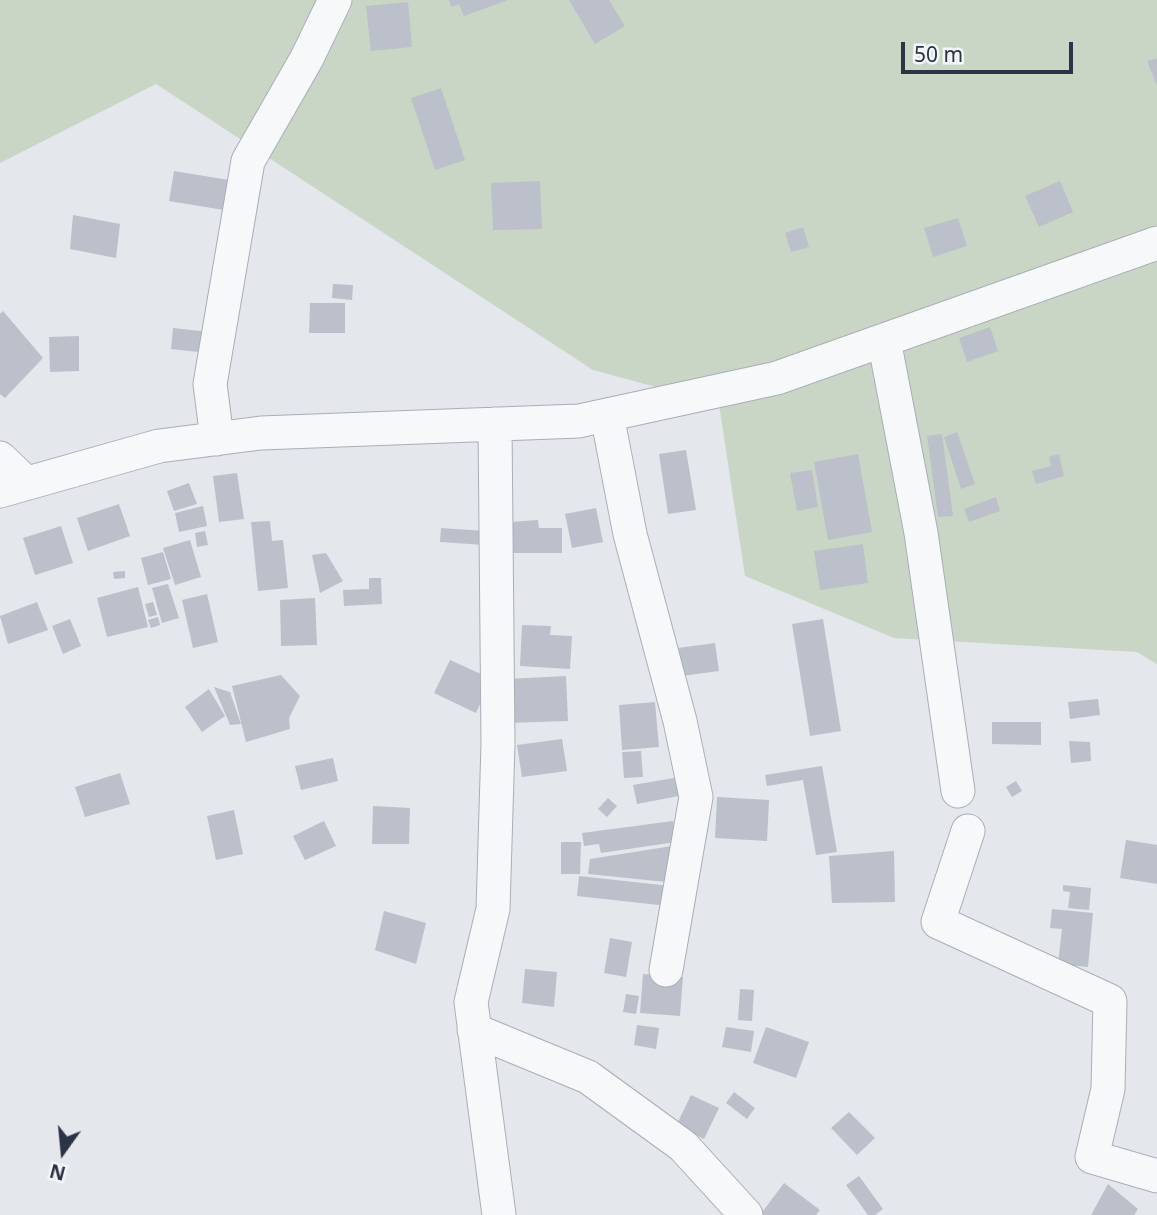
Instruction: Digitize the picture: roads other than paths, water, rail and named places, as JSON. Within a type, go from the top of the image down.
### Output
[{"type":"street","points":[[217,439],[210,384],[247,161],[307,58],[335,0]]},
{"type":"street","points":[[0,458],[12,486],[159,446],[261,433],[579,421],[777,378],[1157,243]]},
{"type":"street","points":[[884,340],[921,533],[958,791]]},
{"type":"street","points":[[607,415],[630,534],[680,721],[696,797],[666,970]]},
{"type":"street","points":[[495,424],[498,744],[493,909],[471,1002],[499,1215]]},
{"type":"street","points":[[968,831],[938,922],[1110,1001],[1108,1089],[1092,1157],[1157,1176]]},
{"type":"street","points":[[474,1030],[588,1077],[683,1146],[746,1215]]}]
